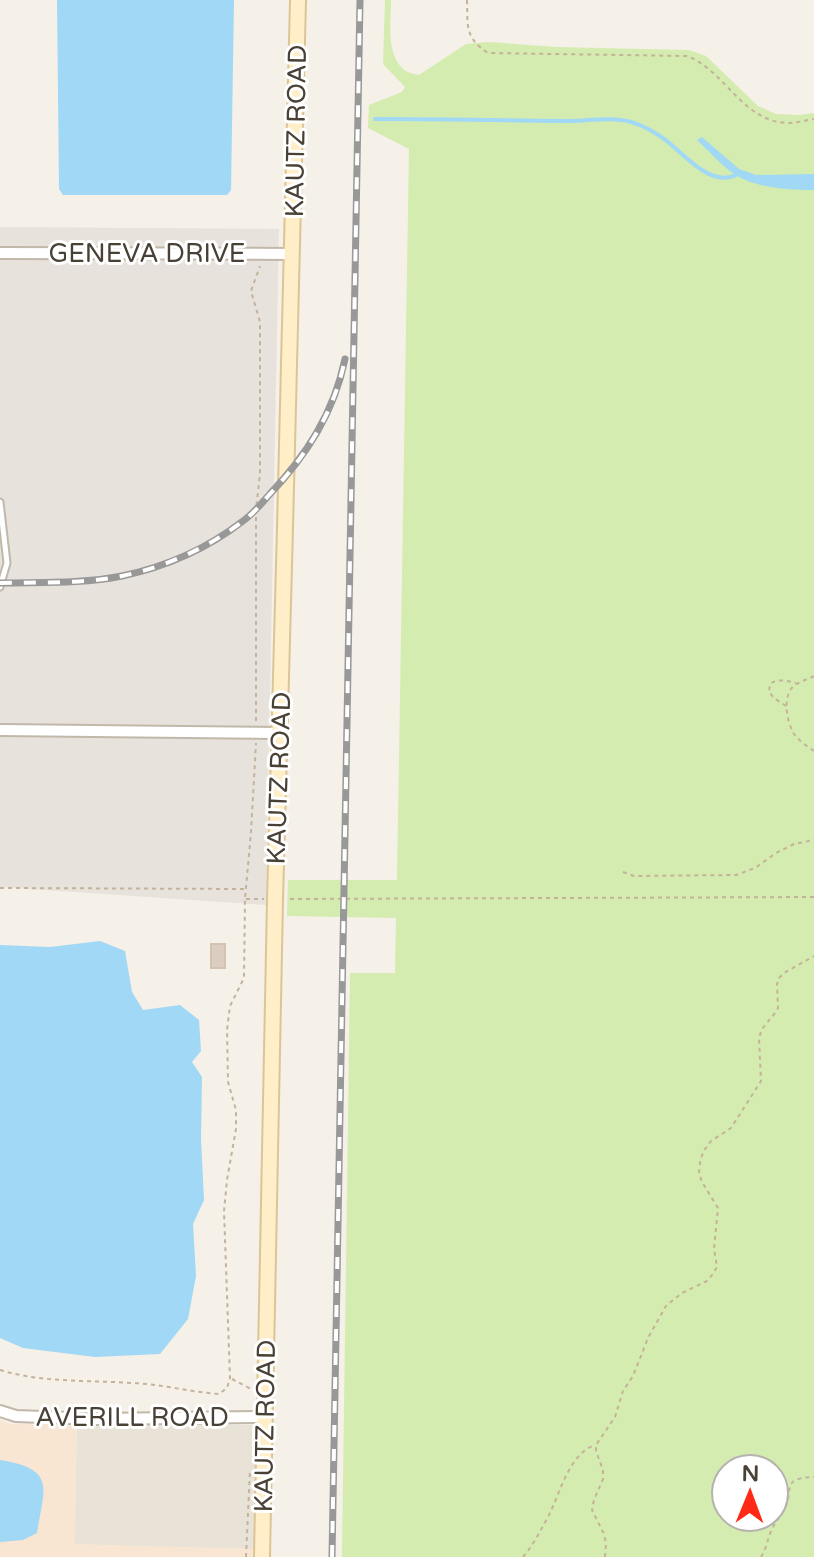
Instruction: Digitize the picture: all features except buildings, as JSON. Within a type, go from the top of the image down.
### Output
[{"type":"street","name":"KAUTZ ROAD","points":[[262,1557],[298,0]]},
{"type":"street","name":"GENEVA DRIVE","points":[[0,253],[293,254]]},
{"type":"street","points":[[0,730],[280,733]]},
{"type":"street","name":"AVERILL ROAD","points":[[0,1411],[16,1416],[95,1419],[265,1417]]},
{"type":"lane","points":[[0,502],[7,563],[0,587]]},
{"type":"path","points":[[467,0],[468,30],[473,43],[488,53],[687,56],[701,62],[747,107],[768,120],[789,123],[814,119]]},
{"type":"path","points":[[0,1370],[32,1378],[168,1386],[219,1394],[227,1388],[230,1378],[224,1211],[236,1110],[228,1082],[227,1030],[230,1006],[244,978],[245,899],[256,732],[260,322],[251,291],[264,254]]},
{"type":"path","points":[[814,676],[792,688],[787,706],[795,735],[814,751]]},
{"type":"path","points":[[787,706],[769,692],[770,684],[782,680],[797,683]]},
{"type":"path","points":[[623,872],[634,876],[736,875],[755,868],[794,844],[814,840]]},
{"type":"path","points":[[0,888],[246,889]]},
{"type":"path","points":[[245,899],[814,897]]},
{"type":"path","points":[[605,1557],[604,1534],[592,1510],[603,1479],[596,1445],[615,1417],[623,1391],[666,1306],[682,1293],[707,1281],[717,1267],[714,1249],[718,1208],[699,1173],[703,1152],[711,1141],[731,1128],[761,1081],[759,1038],[778,1008],[779,978],[814,956]]},
{"type":"path","points":[[230,1378],[253,1391]]},
{"type":"path","points":[[523,1557],[538,1536],[580,1453],[596,1445]]},
{"type":"path","points":[[246,1557],[250,1466]]},
{"type":"path","points":[[761,1557],[772,1528],[785,1509],[791,1484],[796,1479],[814,1477]]},
{"type":"shaded area","points":[[0,227],[279,229],[266,905],[0,887]]},
{"type":"shaded area","points":[[0,1420],[10,1424],[77,1425],[75,1544],[254,1549],[254,1557],[0,1557]]},
{"type":"shaded area","points":[[77,1425],[257,1425],[254,1549],[74,1545]]},
{"type":"green space","points":[[385,0],[391,0],[390,28],[395,57],[406,71],[419,75],[466,44],[488,42],[689,50],[706,56],[758,106],[776,114],[814,113],[814,1557],[342,1557],[350,973],[395,973],[396,918],[287,916],[288,880],[397,880],[409,149],[368,128],[369,105],[402,92],[405,87],[383,64]]},
{"type":"water","points":[[57,0],[234,0],[231,190],[227,195],[63,195],[59,189]]},
{"type":"water","points":[[702,137],[739,169],[756,175],[814,174],[814,190],[772,187],[742,179],[697,140]]},
{"type":"water","points":[[100,941],[125,951],[132,992],[143,1010],[180,1005],[199,1020],[201,1051],[192,1062],[202,1077],[204,1200],[193,1224],[196,1276],[188,1319],[160,1354],[95,1357],[23,1348],[0,1338],[0,945],[50,947]]},
{"type":"water","points":[[0,1460],[31,1469],[39,1475],[42,1483],[37,1533],[23,1540],[0,1542]]},
{"type":"waterway","points":[[375,119],[626,121],[656,133],[706,173],[727,178],[738,174]]},
{"type":"railway","points":[[332,1557],[360,0]]},
{"type":"railway","points":[[0,583],[122,576],[186,555],[230,531],[257,509],[317,433],[334,398],[345,359]]}]
